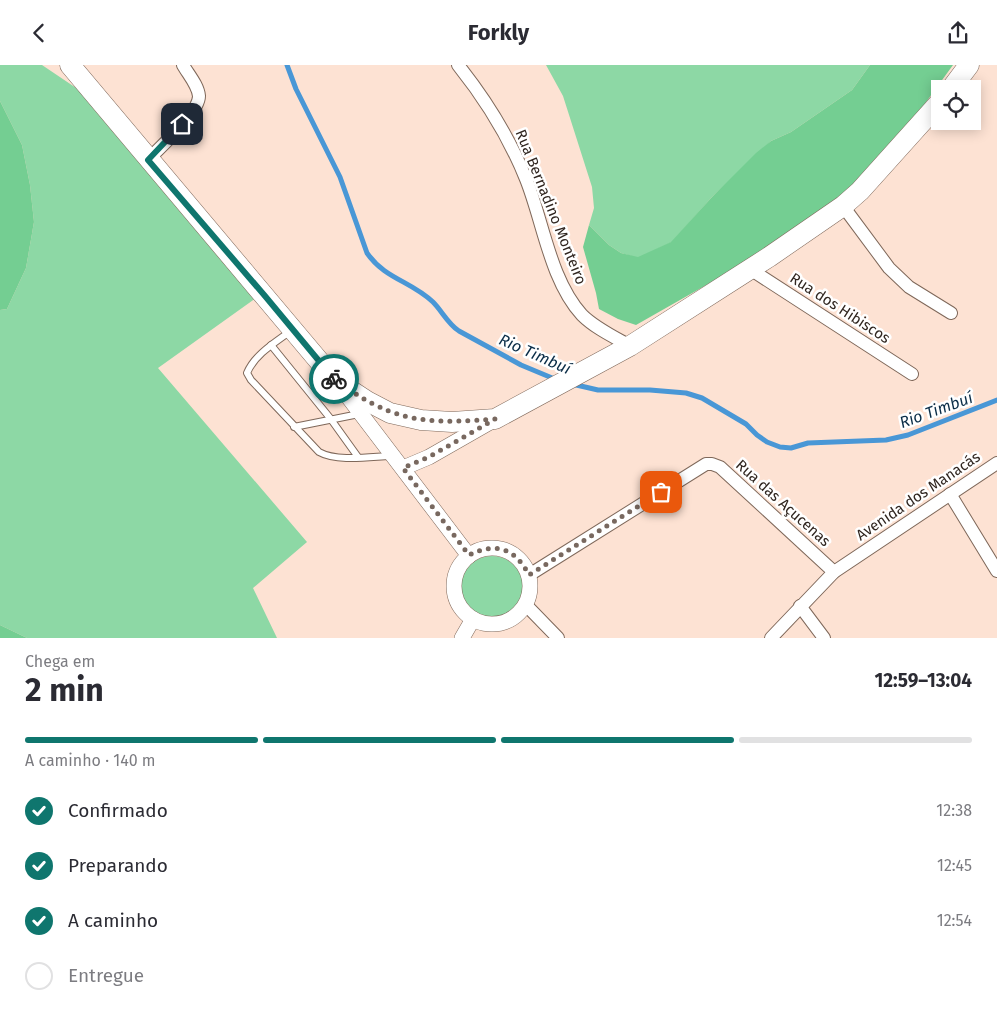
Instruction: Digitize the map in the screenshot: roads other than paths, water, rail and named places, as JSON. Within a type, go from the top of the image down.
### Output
[{"type":"main road","points":[[70,65],[335,380],[366,401],[390,413],[452,422],[495,419],[630,346],[750,269],[842,206],[866,185],[931,112]]},
{"type":"main road","points":[[958,80],[969,65]]},
{"type":"street","points":[[148,160],[193,112],[198,103],[197,89],[183,65]]},
{"type":"street","name":"Rua Bernadino Monteiro","points":[[458,65],[476,87],[495,116],[508,141],[526,179],[556,268],[573,303],[583,316],[599,328],[630,346]]},
{"type":"street","points":[[842,206],[889,268],[909,287],[951,313]]},
{"type":"street","name":"Rua dos Hibiscos","points":[[750,269],[912,374]]},
{"type":"street","points":[[335,380],[469,555]]},
{"type":"street","points":[[399,462],[429,457],[495,419]]},
{"type":"street","name":"Avenida dos Manacás","points":[[770,638],[834,572],[997,463]]},
{"type":"street","name":"Rua das Açucenas","points":[[529,575],[706,464],[720,467],[834,572]]},
{"type":"street","points":[[950,495],[997,571]]},
{"type":"street","points":[[497,548],[511,552],[522,562],[529,575],[530,590],[525,605],[516,616],[502,623],[487,624],[473,619],[462,609],[455,596],[454,581],[459,567],[469,555],[482,549],[497,548]]},
{"type":"street","points":[[525,605],[558,638]]},
{"type":"street","points":[[800,607],[824,638]]},
{"type":"street","points":[[462,638],[473,619]]},
{"type":"lane","points":[[292,330],[271,345],[250,365],[247,373],[251,380],[294,427],[319,452],[327,457],[358,457],[399,462]]},
{"type":"lane","points":[[271,345],[330,418],[358,457]]},
{"type":"lane","points":[[294,427],[361,413]]},
{"type":"waterway","name":"Rio Timbuí","points":[[287,65],[296,89],[340,177],[367,253],[374,262],[382,269],[425,295],[459,331],[521,365],[557,380]]},
{"type":"waterway","name":"Rio Timbuí","points":[[572,384],[598,390],[650,390],[686,393],[702,398],[746,424],[767,442],[780,447],[791,448],[808,443],[886,440],[908,435],[997,400]]}]
